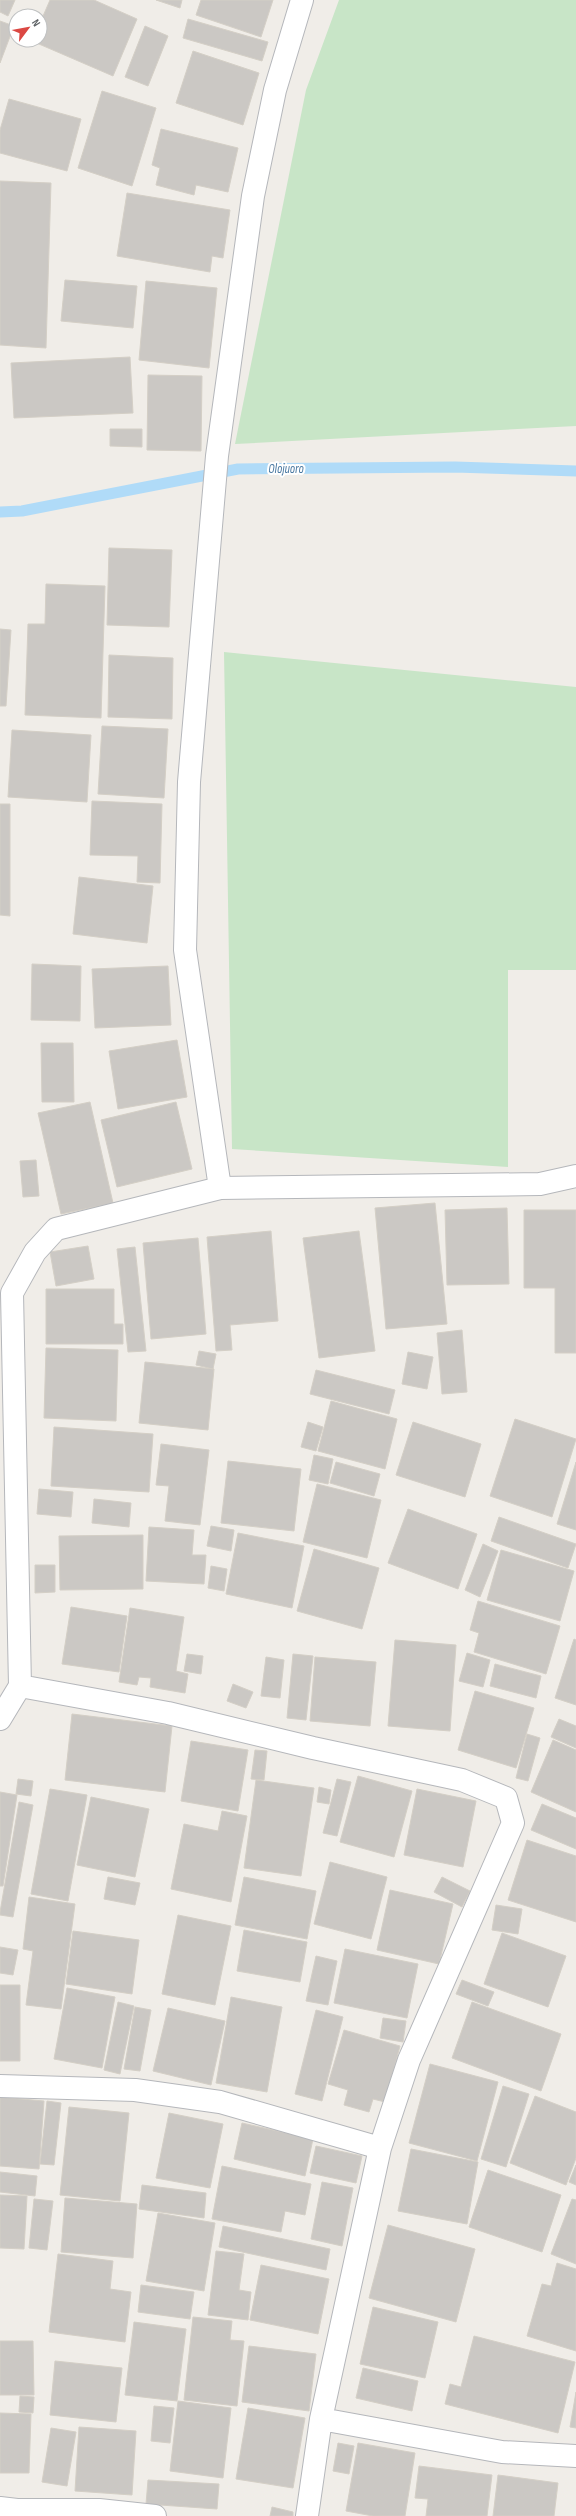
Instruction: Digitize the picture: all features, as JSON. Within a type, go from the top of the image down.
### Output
[{"type":"street","points":[[220,1188],[185,950],[189,782],[217,456],[253,196],[276,90],[302,0]]},
{"type":"street","points":[[0,1719],[20,1686],[12,1293],[35,1252],[56,1229],[220,1188],[540,1184],[576,1176]]},
{"type":"street","points":[[20,1686],[168,1713],[313,1748],[462,1780],[506,1798],[513,1823],[410,2060],[380,2148],[321,2419],[307,2516]]},
{"type":"street","points":[[0,2086],[135,2090],[220,2102],[380,2148]]},
{"type":"street","points":[[321,2419],[502,2452],[576,2456]]},
{"type":"street","points":[[0,2508],[18,2510],[99,2510],[155,2516]]},
{"type":"green space","points":[[339,0],[576,0],[576,426],[235,444],[306,90]]},
{"type":"green space","points":[[224,652],[576,687],[576,970],[508,970],[508,1167],[232,1149]]},
{"type":"building","points":[[0,0],[15,0],[12,8],[8,8],[8,16],[0,12]]},
{"type":"building","points":[[50,0],[94,0],[137,19],[113,76],[48,48],[48,8],[47,8]]},
{"type":"building","points":[[156,0],[182,0],[180,8]]},
{"type":"building","points":[[201,0],[273,0],[261,37],[196,15]]},
{"type":"building","points":[[188,19],[268,42],[262,61],[183,38]]},
{"type":"building","points":[[0,21],[8,24],[8,42],[0,63]]},
{"type":"building","points":[[145,26],[168,36],[148,86],[125,77]]},
{"type":"building","points":[[193,51],[259,73],[243,125],[176,103]]},
{"type":"building","points":[[102,91],[156,108],[132,186],[78,168]]},
{"type":"building","points":[[9,99],[81,119],[67,171],[0,153],[0,130]]},
{"type":"building","points":[[161,129],[238,148],[228,192],[196,185],[194,195],[156,185],[160,168],[152,165]]},
{"type":"building","points":[[0,181],[51,183],[46,348],[0,345]]},
{"type":"building","points":[[127,193],[230,210],[223,258],[212,256],[210,272],[117,256]]},
{"type":"building","points":[[65,280],[137,286],[133,328],[61,321]]},
{"type":"building","points":[[146,281],[217,288],[209,368],[139,360]]},
{"type":"building","points":[[130,357],[133,413],[14,418],[11,363]]},
{"type":"building","points":[[148,375],[202,376],[201,451],[147,450]]},
{"type":"building","points":[[110,429],[142,429],[142,447],[110,446]]},
{"type":"building","points":[[109,548],[172,550],[169,627],[107,625]]},
{"type":"building","points":[[46,584],[105,586],[101,718],[25,715],[28,624],[45,624]]},
{"type":"building","points":[[0,629],[11,630],[6,706],[0,706]]},
{"type":"building","points":[[109,655],[173,658],[172,719],[108,717]]},
{"type":"building","points":[[102,726],[168,729],[164,798],[98,794]]},
{"type":"building","points":[[12,730],[91,735],[87,802],[8,797]]},
{"type":"building","points":[[92,801],[162,804],[160,883],[137,882],[138,856],[90,855]]},
{"type":"building","points":[[0,804],[10,804],[10,916],[0,915]]},
{"type":"building","points":[[79,877],[153,886],[147,943],[73,934]]},
{"type":"building","points":[[32,964],[81,966],[80,1021],[31,1020]]},
{"type":"building","points":[[168,966],[171,1025],[95,1028],[92,969]]},
{"type":"building","points":[[177,1040],[187,1097],[118,1109],[109,1051]]},
{"type":"building","points":[[41,1043],[73,1043],[74,1102],[42,1102]]},
{"type":"building","points":[[90,1102],[113,1203],[61,1214],[38,1113]]},
{"type":"building","points":[[176,1102],[192,1169],[117,1187],[101,1120]]},
{"type":"building","points":[[36,1160],[39,1196],[23,1197],[20,1161]]},
{"type":"building","points":[[435,1203],[447,1324],[386,1329],[375,1208]]},
{"type":"building","points":[[507,1208],[509,1284],[447,1285],[445,1210]]},
{"type":"building","points":[[524,1210],[576,1210],[576,1353],[555,1353],[555,1288],[524,1288]]},
{"type":"building","points":[[271,1231],[278,1321],[230,1325],[232,1350],[216,1351],[207,1237]]},
{"type":"building","points":[[359,1231],[375,1351],[319,1358],[303,1238]]},
{"type":"building","points":[[198,1238],[206,1334],[151,1339],[143,1243]]},
{"type":"building","points":[[88,1246],[94,1279],[56,1286],[50,1252]]},
{"type":"building","points":[[135,1247],[146,1351],[128,1352],[117,1249]]},
{"type":"building","points":[[46,1289],[114,1289],[114,1324],[123,1324],[123,1344],[46,1344]]},
{"type":"building","points":[[462,1330],[467,1392],[442,1394],[437,1333]]},
{"type":"building","points":[[46,1348],[118,1350],[116,1421],[44,1418]]},
{"type":"building","points":[[199,1351],[216,1354],[213,1369],[196,1365]]},
{"type":"building","points":[[408,1352],[433,1357],[427,1389],[402,1384]]},
{"type":"building","points":[[145,1362],[214,1369],[208,1430],[139,1423]]},
{"type":"building","points":[[316,1370],[395,1390],[389,1414],[310,1394]]},
{"type":"building","points":[[331,1401],[397,1419],[385,1469],[318,1451]]},
{"type":"building","points":[[515,1419],[576,1439],[552,1517],[490,1496]]},
{"type":"building","points":[[308,1422],[323,1427],[316,1451],[301,1447]]},
{"type":"building","points":[[413,1422],[481,1444],[465,1497],[396,1475]]},
{"type":"building","points":[[54,1427],[153,1434],[149,1492],[51,1486]]},
{"type":"building","points":[[161,1444],[209,1450],[200,1525],[165,1521],[169,1486],[156,1485]]},
{"type":"building","points":[[314,1455],[333,1459],[328,1484],[309,1480]]},
{"type":"building","points":[[228,1461],[301,1469],[294,1531],[221,1523]]},
{"type":"building","points":[[336,1462],[380,1474],[374,1496],[330,1483]]},
{"type":"building","points":[[576,1462],[576,1530],[557,1524]]},
{"type":"building","points":[[317,1484],[381,1500],[367,1558],[303,1542]]},
{"type":"building","points":[[39,1489],[73,1492],[71,1517],[37,1514]]},
{"type":"building","points":[[94,1499],[131,1503],[129,1527],[92,1523]]},
{"type":"building","points":[[408,1509],[477,1534],[458,1589],[388,1563]]},
{"type":"building","points":[[499,1517],[576,1544],[568,1568],[491,1541]]},
{"type":"building","points":[[211,1526],[234,1530],[231,1551],[207,1546]]},
{"type":"building","points":[[149,1527],[194,1530],[192,1555],[206,1555],[204,1584],[146,1581]]},
{"type":"building","points":[[238,1533],[304,1546],[292,1608],[226,1594]]},
{"type":"building","points":[[143,1535],[143,1589],[60,1590],[59,1536]]},
{"type":"building","points":[[483,1544],[498,1551],[480,1597],[465,1590]]},
{"type":"building","points":[[314,1549],[379,1568],[362,1629],[297,1611]]},
{"type":"building","points":[[501,1550],[574,1571],[560,1621],[487,1600]]},
{"type":"building","points":[[35,1565],[55,1565],[55,1592],[35,1593]]},
{"type":"building","points":[[211,1566],[227,1569],[224,1591],[208,1588]]},
{"type":"building","points":[[478,1601],[560,1626],[546,1674],[474,1652],[479,1633],[470,1630]]},
{"type":"building","points":[[71,1607],[127,1616],[119,1672],[62,1664]]},
{"type":"building","points":[[130,1608],[184,1617],[176,1671],[188,1674],[185,1693],[150,1687],[151,1678],[139,1677],[137,1685],[119,1682]]},
{"type":"building","points":[[574,1639],[576,1640],[576,1705],[555,1698]]},
{"type":"building","points":[[395,1640],[456,1645],[450,1731],[388,1726]]},
{"type":"building","points":[[467,1653],[490,1660],[483,1687],[459,1681]]},
{"type":"building","points":[[187,1654],[203,1656],[201,1674],[184,1671]]},
{"type":"building","points":[[293,1654],[313,1656],[306,1720],[287,1718]]},
{"type":"building","points":[[266,1657],[284,1660],[280,1698],[261,1696]]},
{"type":"building","points":[[315,1657],[376,1662],[370,1726],[310,1721]]},
{"type":"building","points":[[495,1664],[541,1676],[536,1698],[490,1686]]},
{"type":"building","points":[[233,1684],[253,1692],[246,1708],[227,1701]]},
{"type":"building","points":[[475,1691],[534,1708],[516,1768],[458,1750]]},
{"type":"building","points":[[72,1714],[172,1726],[165,1792],[65,1780]]},
{"type":"building","points":[[559,1719],[576,1726],[576,1748],[551,1737]]},
{"type":"building","points":[[527,1734],[540,1738],[528,1781],[516,1778]]},
{"type":"building","points":[[553,1740],[576,1750],[576,1812],[531,1792]]},
{"type":"building","points":[[191,1741],[248,1750],[238,1811],[181,1801]]},
{"type":"building","points":[[255,1750],[267,1751],[264,1780],[251,1779]]},
{"type":"building","points":[[358,1776],[412,1791],[394,1857],[340,1842]]},
{"type":"building","points":[[18,1779],[33,1781],[31,1796],[16,1794]]},
{"type":"building","points":[[337,1779],[351,1782],[337,1836],[323,1833]]},
{"type":"building","points":[[256,1780],[314,1788],[301,1876],[244,1868]]},
{"type":"building","points":[[319,1787],[331,1790],[329,1804],[317,1802]]},
{"type":"building","points":[[50,1789],[87,1795],[68,1901],[31,1894]]},
{"type":"building","points":[[417,1789],[476,1801],[463,1867],[404,1855]]},
{"type":"building","points":[[0,1792],[17,1795],[3,1886],[0,1886]]},
{"type":"building","points":[[91,1797],[149,1809],[135,1877],[77,1865]]},
{"type":"building","points":[[19,1802],[33,1805],[13,1917],[0,1915],[0,1912]]},
{"type":"building","points":[[542,1804],[576,1818],[576,1849],[531,1830]]},
{"type":"building","points":[[222,1811],[247,1816],[231,1902],[171,1889],[184,1824],[218,1831]]},
{"type":"building","points":[[527,1840],[576,1856],[576,1922],[508,1900]]},
{"type":"building","points":[[330,1862],[387,1877],[371,1939],[314,1924]]},
{"type":"building","points":[[108,1877],[140,1883],[135,1905],[104,1899]]},
{"type":"building","points":[[244,1877],[316,1891],[307,1939],[235,1925]]},
{"type":"building","points":[[442,1877],[470,1891],[462,1907],[434,1892]]},
{"type":"building","points":[[390,1890],[453,1904],[439,1964],[377,1950]]},
{"type":"building","points":[[29,1897],[75,1904],[61,2009],[26,2005],[33,1951],[23,1949]]},
{"type":"building","points":[[496,1905],[522,1909],[518,1934],[492,1930]]},
{"type":"building","points":[[178,1915],[231,1926],[215,2005],[162,1994]]},
{"type":"building","points":[[244,1930],[307,1942],[300,1982],[237,1971]]},
{"type":"building","points":[[73,1931],[139,1940],[132,1994],[66,1984]]},
{"type":"building","points":[[502,1933],[566,1956],[548,2007],[484,1984]]},
{"type":"building","points":[[0,1947],[18,1950],[13,1975],[0,1973]]},
{"type":"building","points":[[345,1949],[418,1964],[407,2018],[334,2003]]},
{"type":"building","points":[[316,1956],[337,1961],[328,2005],[306,2001]]},
{"type":"building","points":[[462,1980],[494,1992],[488,2006],[456,1994]]},
{"type":"building","points":[[0,1985],[20,1985],[20,2061],[0,2061]]},
{"type":"building","points":[[67,1988],[115,1997],[102,2068],[54,2059]]},
{"type":"building","points":[[231,1997],[282,2007],[267,2092],[216,2083]]},
{"type":"building","points":[[118,2002],[134,2006],[120,2074],[104,2070]]},
{"type":"building","points":[[472,2002],[561,2034],[541,2091],[452,2058]]},
{"type":"building","points":[[135,2007],[151,2010],[140,2071],[124,2069]]},
{"type":"building","points":[[168,2008],[225,2021],[211,2085],[153,2071]]},
{"type":"building","points":[[316,2010],[343,2017],[322,2101],[295,2094]]},
{"type":"building","points":[[383,2018],[406,2021],[403,2042],[380,2038]]},
{"type":"building","points":[[344,2030],[400,2046],[385,2102],[373,2099],[369,2112],[344,2105],[348,2090],[328,2084]]},
{"type":"building","points":[[430,2064],[498,2082],[477,2161],[409,2143]]},
{"type":"building","points":[[503,2086],[529,2094],[506,2167],[481,2159]]},
{"type":"building","points":[[535,2096],[576,2112],[576,2158],[566,2185],[510,2163]]},
{"type":"building","points":[[0,2097],[44,2101],[39,2169],[0,2166]]},
{"type":"building","points":[[47,2101],[61,2103],[54,2165],[40,2164]]},
{"type":"building","points":[[69,2107],[129,2113],[120,2201],[60,2195]]},
{"type":"building","points":[[169,2113],[223,2124],[210,2188],[156,2178]]},
{"type":"building","points":[[242,2123],[313,2139],[305,2176],[234,2159]]},
{"type":"building","points":[[316,2146],[362,2156],[356,2183],[310,2173]]},
{"type":"building","points":[[411,2149],[478,2162],[467,2224],[398,2211]]},
{"type":"building","points":[[576,2165],[576,2185],[569,2182]]},
{"type":"building","points":[[222,2166],[311,2184],[305,2215],[285,2211],[281,2232],[212,2219]]},
{"type":"building","points":[[488,2170],[561,2195],[542,2252],[469,2227]]},
{"type":"building","points":[[0,2172],[37,2176],[35,2196],[0,2192]]},
{"type":"building","points":[[322,2182],[353,2188],[342,2246],[311,2239]]},
{"type":"building","points":[[142,2185],[206,2193],[204,2218],[139,2209]]},
{"type":"building","points":[[0,2195],[27,2196],[24,2249],[0,2248]]},
{"type":"building","points":[[65,2198],[137,2204],[133,2258],[61,2252]]},
{"type":"building","points":[[34,2199],[53,2201],[47,2250],[29,2248]]},
{"type":"building","points":[[572,2199],[576,2200],[576,2264],[551,2254]]},
{"type":"building","points":[[158,2213],[215,2223],[204,2291],[146,2281]]},
{"type":"building","points":[[388,2225],[475,2249],[456,2322],[369,2298]]},
{"type":"building","points":[[223,2226],[330,2249],[326,2270],[219,2247]]},
{"type":"building","points":[[216,2251],[244,2254],[239,2290],[251,2292],[248,2320],[208,2315]]},
{"type":"building","points":[[58,2254],[113,2261],[110,2289],[131,2292],[125,2342],[49,2332]]},
{"type":"building","points":[[557,2263],[576,2269],[576,2351],[527,2336],[542,2284],[551,2286]]},
{"type":"building","points":[[261,2265],[329,2279],[318,2334],[250,2320]]},
{"type":"building","points":[[141,2285],[194,2292],[190,2319],[138,2312]]},
{"type":"building","points":[[373,2307],[438,2322],[425,2378],[360,2364]]},
{"type":"building","points":[[193,2317],[232,2321],[230,2340],[244,2341],[237,2406],[184,2400]]},
{"type":"building","points":[[134,2322],[186,2329],[177,2401],[125,2395]]},
{"type":"building","points":[[474,2336],[575,2362],[558,2433],[445,2404],[450,2384],[461,2387]]},
{"type":"building","points":[[0,2341],[33,2341],[34,2395],[0,2395]]},
{"type":"building","points":[[249,2346],[316,2354],[309,2411],[242,2402]]},
{"type":"building","points":[[55,2361],[122,2368],[116,2422],[50,2415]]},
{"type":"building","points":[[363,2368],[418,2381],[412,2411],[356,2398]]},
{"type":"building","points":[[576,2392],[576,2428],[570,2427]]},
{"type":"building","points":[[20,2396],[34,2397],[33,2413],[19,2412]]},
{"type":"building","points":[[178,2401],[231,2408],[223,2478],[170,2471]]},
{"type":"building","points":[[154,2406],[174,2408],[170,2443],[151,2441]]},
{"type":"building","points":[[248,2408],[305,2418],[293,2488],[236,2479]]},
{"type":"building","points":[[0,2413],[31,2414],[29,2473],[0,2473]]},
{"type":"building","points":[[79,2427],[136,2431],[132,2495],[75,2491]]},
{"type":"building","points":[[51,2428],[76,2432],[67,2486],[42,2482]]},
{"type":"building","points":[[338,2443],[354,2446],[349,2474],[333,2471]]},
{"type":"building","points":[[358,2443],[415,2453],[405,2516],[373,2516],[346,2511]]},
{"type":"building","points":[[419,2466],[492,2475],[487,2516],[426,2516],[428,2499],[415,2498]]},
{"type":"building","points":[[498,2475],[558,2483],[554,2516],[493,2516]]},
{"type":"building","points":[[148,2480],[219,2484],[217,2509],[146,2504]]},
{"type":"building","points":[[272,2507],[293,2512],[293,2516],[270,2516]]},
{"type":"waterway","name":"Olojuoro","points":[[0,512],[22,511],[238,469],[455,467],[576,471]]}]
